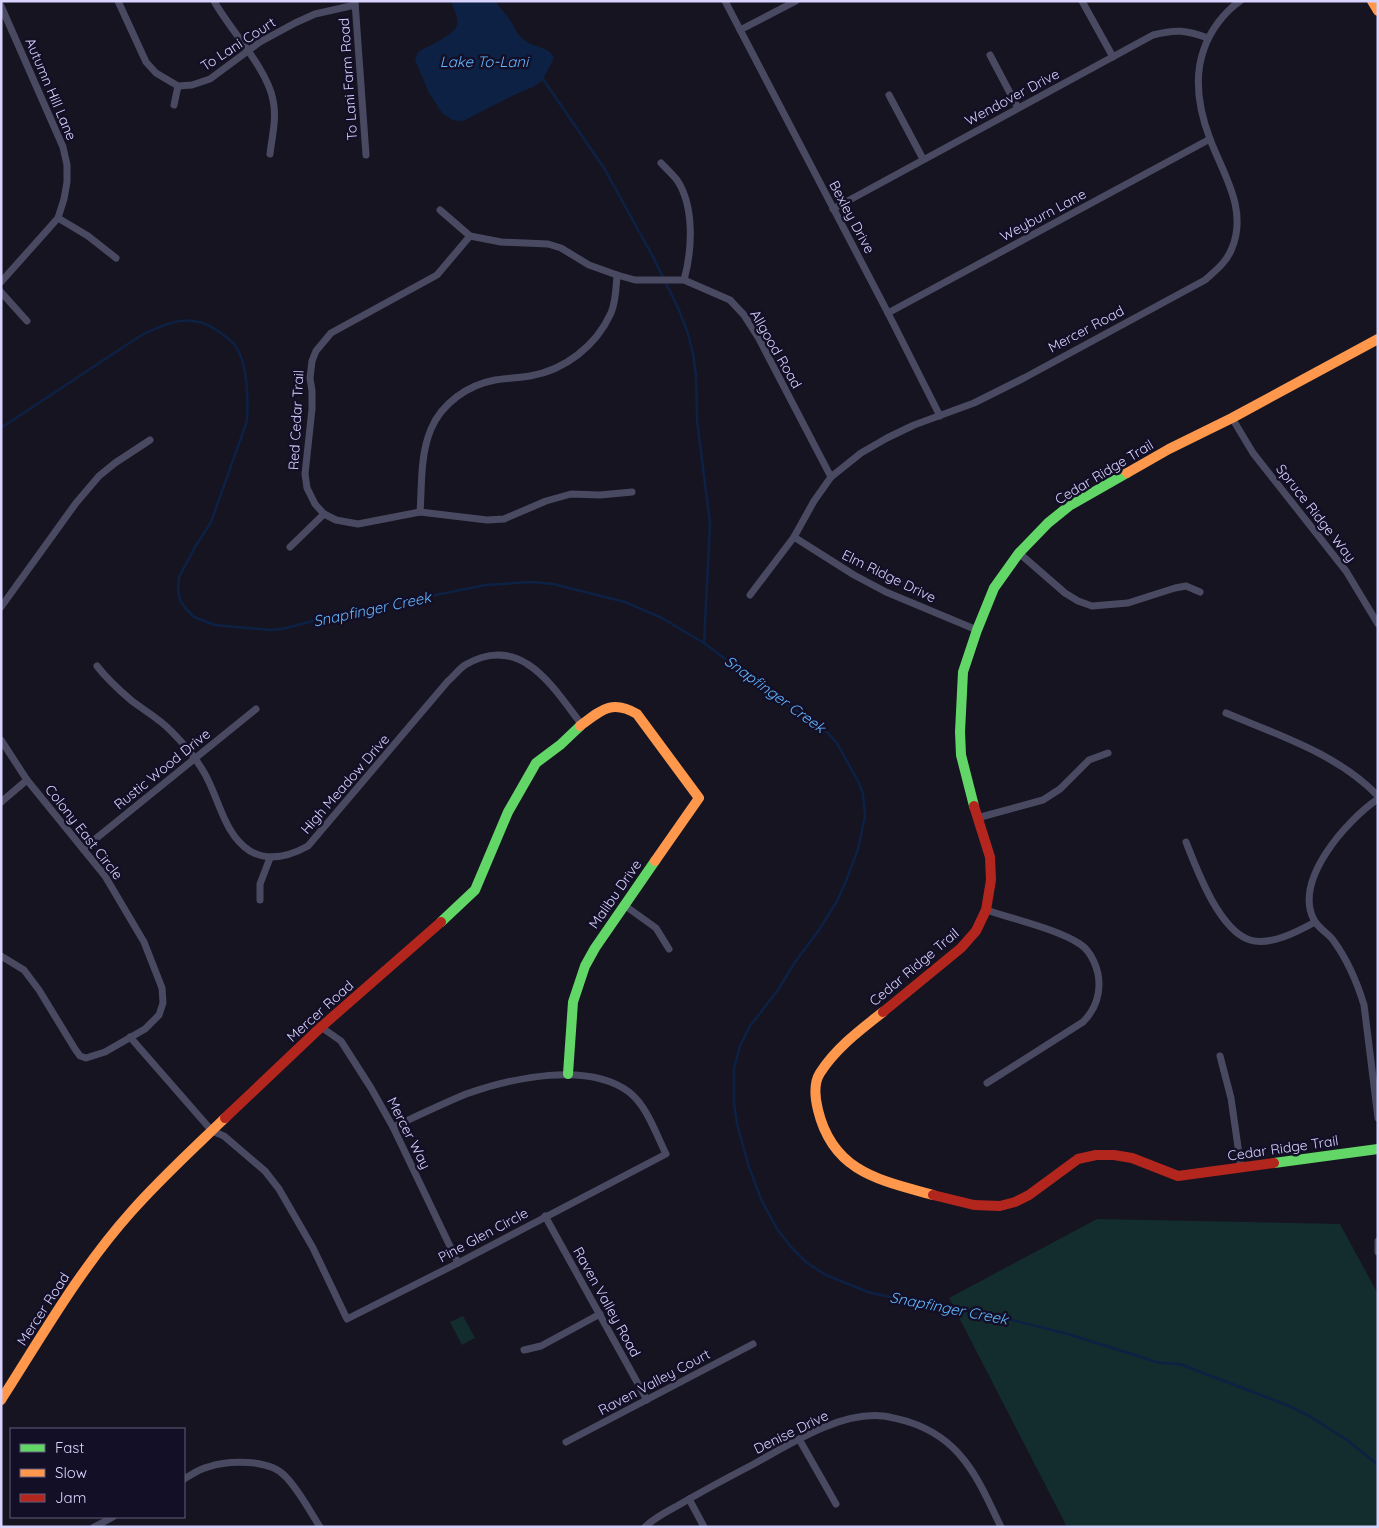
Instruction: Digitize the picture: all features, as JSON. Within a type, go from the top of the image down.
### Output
[{"type":"street","points":[[118,1],[146,62],[156,73],[178,86],[174,105]]},
{"type":"street","name":"Bexley Drive","points":[[725,1],[940,416]]},
{"type":"street","points":[[740,30],[796,1]]},
{"type":"street","points":[[1082,1],[1112,57]]},
{"type":"street","name":"Mercer Road","points":[[750,595],[794,537],[814,501],[831,476],[861,453],[887,438],[974,403],[1024,378],[1205,280],[1222,265],[1232,250],[1238,220],[1233,193],[1210,139],[1200,105],[1197,82],[1199,62],[1208,38],[1226,13],[1240,1]]},
{"type":"street","points":[[1372,1],[1378,12]]},
{"type":"street","points":[[216,2],[261,71],[273,99],[274,118],[270,154]]},
{"type":"street","name":"To Lani Court","points":[[178,86],[192,85],[210,79],[276,32],[308,17],[355,3]]},
{"type":"street","name":"To Lani Farm Road","points":[[355,3],[366,154]]},
{"type":"street","name":"Autumn Hill Lane","points":[[1,6],[63,147],[67,165],[67,182],[58,218],[1,282]]},
{"type":"street","name":"Wendover Drive","points":[[833,208],[1153,35],[1172,30],[1190,32],[1208,38]]},
{"type":"street","points":[[990,55],[1018,108]]},
{"type":"street","points":[[889,95],[923,159]]},
{"type":"street","name":"Weyburn Lane","points":[[888,313],[1210,139]]},
{"type":"street","points":[[661,162],[678,181],[689,217],[689,261],[684,280]]},
{"type":"street","name":"Allgood Road","points":[[440,210],[470,236],[501,242],[548,244],[560,248],[589,265],[617,275],[634,280],[684,280],[730,300],[744,315],[758,337],[831,476]]},
{"type":"street","points":[[58,218],[88,236],[116,258]]},
{"type":"street","name":"Red Cedar Trail","points":[[324,514],[310,496],[305,474],[312,409],[310,378],[312,362],[316,351],[331,333],[437,275],[470,236]]},
{"type":"street","points":[[420,512],[424,449],[431,429],[444,408],[472,387],[486,382],[530,376],[556,369],[582,352],[610,313],[616,296],[617,275]]},
{"type":"street","points":[[1,292],[27,322]]},
{"type":"street","name":"Cedar Ridge Trail","points":[[1378,339],[1169,450],[1069,506],[1048,523],[1019,553],[994,588],[963,672],[960,732],[961,756],[977,818],[990,857],[991,880],[986,910],[976,931],[960,948],[848,1040],[819,1074],[815,1088],[820,1118],[827,1135],[838,1152],[856,1167],[876,1179],[974,1205],[1000,1206],[1015,1202],[1029,1195],[1078,1159],[1096,1155],[1132,1158],[1178,1176],[1378,1150]]},
{"type":"street","name":"Spruce Ridge Way","points":[[1232,418],[1253,453],[1346,571],[1378,624]]},
{"type":"street","points":[[1,607],[76,503],[100,476],[115,463],[150,440]]},
{"type":"street","points":[[290,547],[324,514],[336,520],[358,524],[420,512],[487,520],[504,519],[546,501],[571,494],[600,495],[632,492]]},
{"type":"street","name":"Elm Ridge Drive","points":[[794,537],[854,576],[886,592],[977,630]]},
{"type":"street","points":[[1019,553],[1065,593],[1078,601],[1092,606],[1128,603],[1186,586],[1200,592]]},
{"type":"street","name":"High Meadow Drive","points":[[270,858],[284,856],[308,846],[448,681],[464,666],[479,659],[493,655],[509,656],[524,661],[542,675],[582,725]]},
{"type":"street","points":[[97,666],[113,684],[171,731],[195,759],[207,777],[229,828],[238,841],[249,850],[270,858],[260,884],[260,900]]},
{"type":"street","name":"Mercer Road","points":[[1,1400],[88,1266],[130,1214],[175,1166],[321,1027],[419,943],[475,890],[508,812],[536,763],[582,725],[613,706],[625,707],[637,714],[663,750]]},
{"type":"street","name":"Rustic Wood Drive","points":[[83,849],[256,709]]},
{"type":"street","points":[[1226,713],[1308,748],[1361,781],[1378,798],[1343,829],[1317,870],[1310,894],[1312,916],[1315,922],[1332,939],[1352,972],[1359,988],[1364,1005],[1378,1118]]},
{"type":"street","name":"Colony East Circle","points":[[1,740],[27,780],[105,876],[144,942],[162,988],[163,1003],[159,1015],[145,1029],[91,1058],[86,1058],[80,1056],[74,1049],[40,990],[24,970],[1,956]]},
{"type":"street","name":"Malibu Drive","points":[[568,1074],[573,1002],[585,966],[624,905],[699,798],[663,750]]},
{"type":"street","points":[[977,818],[1043,800],[1060,789],[1089,760],[1108,753]]},
{"type":"street","points":[[1,802],[27,780]]},
{"type":"street","points":[[1186,842],[1194,863],[1220,915],[1232,928],[1248,939],[1266,941],[1286,936],[1315,922]]},
{"type":"street","points":[[624,905],[656,928],[669,949]]},
{"type":"street","points":[[986,910],[1064,935],[1081,945],[1088,952],[1097,968],[1099,978],[1096,1002],[1090,1015],[1083,1022],[987,1083]]},
{"type":"street","name":"Mercer Way","points":[[321,1027],[341,1041],[371,1088],[393,1127],[458,1263]]},
{"type":"street","name":"Pine Glen Circle","points":[[130,1037],[212,1131],[224,1136],[265,1171],[280,1189],[304,1232],[347,1319],[666,1154],[643,1108],[630,1093],[618,1085],[598,1078],[568,1074],[520,1080],[467,1094],[393,1127]]},
{"type":"street","points":[[1220,1056],[1232,1098],[1241,1168]]},
{"type":"street","name":"Raven Valley Road","points":[[545,1216],[647,1400]]},
{"type":"street","points":[[1378,1241],[1378,1252]]},
{"type":"street","points":[[524,1350],[541,1346],[600,1314]]},
{"type":"street","name":"Raven Valley Court","points":[[566,1442],[753,1344]]},
{"type":"street","name":"Denise Drive","points":[[645,1527],[651,1521],[689,1499],[799,1439],[833,1424],[862,1417],[882,1416],[920,1426],[938,1435],[964,1460],[982,1489],[1001,1527]]},
{"type":"street","points":[[799,1439],[836,1504]]},
{"type":"street","points":[[185,1478],[205,1467],[221,1463],[256,1464],[273,1467],[284,1475],[320,1527]]},
{"type":"street","points":[[689,1499],[704,1527]]},
{"type":"street","points":[[94,1527],[111,1518]]},
{"type":"green space","points":[[1097,1219],[1340,1224],[1378,1294],[1378,1527],[1067,1527],[949,1298]]},
{"type":"green space","points":[[463,1316],[475,1338],[462,1345],[450,1322]]},
{"type":"water","name":"Lake To-Lani","points":[[451,1],[495,1],[521,37],[531,44],[547,50],[553,56],[554,58],[542,81],[463,121],[452,120],[442,113],[429,93],[415,60],[418,52],[446,37],[455,29],[457,19]]},
{"type":"waterway","points":[[543,79],[604,168],[652,255],[679,310],[687,331],[696,375],[697,420],[710,523],[704,643]]},
{"type":"waterway","name":"Snapfinger Creek","points":[[1,428],[140,336],[179,321],[198,322],[208,325],[233,343],[242,359],[247,392],[247,421],[211,522],[179,577],[178,589],[180,600],[194,617],[215,625],[271,630],[282,629],[340,614],[486,585],[531,582],[553,584],[625,602],[662,618],[704,643],[774,696],[822,727],[837,743],[863,794],[865,816],[858,849],[837,901],[778,990],[750,1026],[740,1046],[734,1068],[734,1102],[737,1124],[749,1167],[761,1199],[777,1229],[807,1263],[826,1275],[868,1292],[937,1308],[950,1307],[1000,1317],[1068,1334],[1160,1363],[1180,1364],[1289,1406],[1309,1416],[1347,1440],[1378,1465]]},
{"type":"traffic: fast","points":[[974,806],[961,755],[960,732],[963,672],[994,588],[1019,553],[1048,523],[1069,506],[1127,473]]},
{"type":"traffic: fast","points":[[441,922],[475,890],[508,812],[536,763],[560,745],[580,726]]},
{"type":"traffic: fast","points":[[568,1074],[573,1002],[585,966],[595,948],[655,861]]},
{"type":"traffic: fast","points":[[1274,1163],[1378,1149]]},
{"type":"traffic: slow","points":[[1372,1],[1378,11]]},
{"type":"traffic: slow","points":[[1127,473],[1378,339]]},
{"type":"traffic: slow","points":[[580,726],[607,708],[620,707],[637,714],[699,798],[655,861]]},
{"type":"traffic: slow","points":[[883,1012],[841,1047],[820,1073],[815,1096],[818,1110],[825,1131],[835,1147],[847,1160],[877,1178],[933,1195]]},
{"type":"traffic: slow","points":[[1,1400],[62,1303],[112,1234],[153,1188],[225,1118]]},
{"type":"traffic: jam","points":[[883,1012],[961,948],[976,931],[986,910],[991,880],[990,857],[974,806]]},
{"type":"traffic: jam","points":[[225,1118],[321,1027],[441,922]]},
{"type":"traffic: jam","points":[[933,1195],[974,1205],[1000,1206],[1015,1202],[1029,1195],[1078,1159],[1096,1155],[1132,1158],[1178,1176],[1274,1163]]}]
